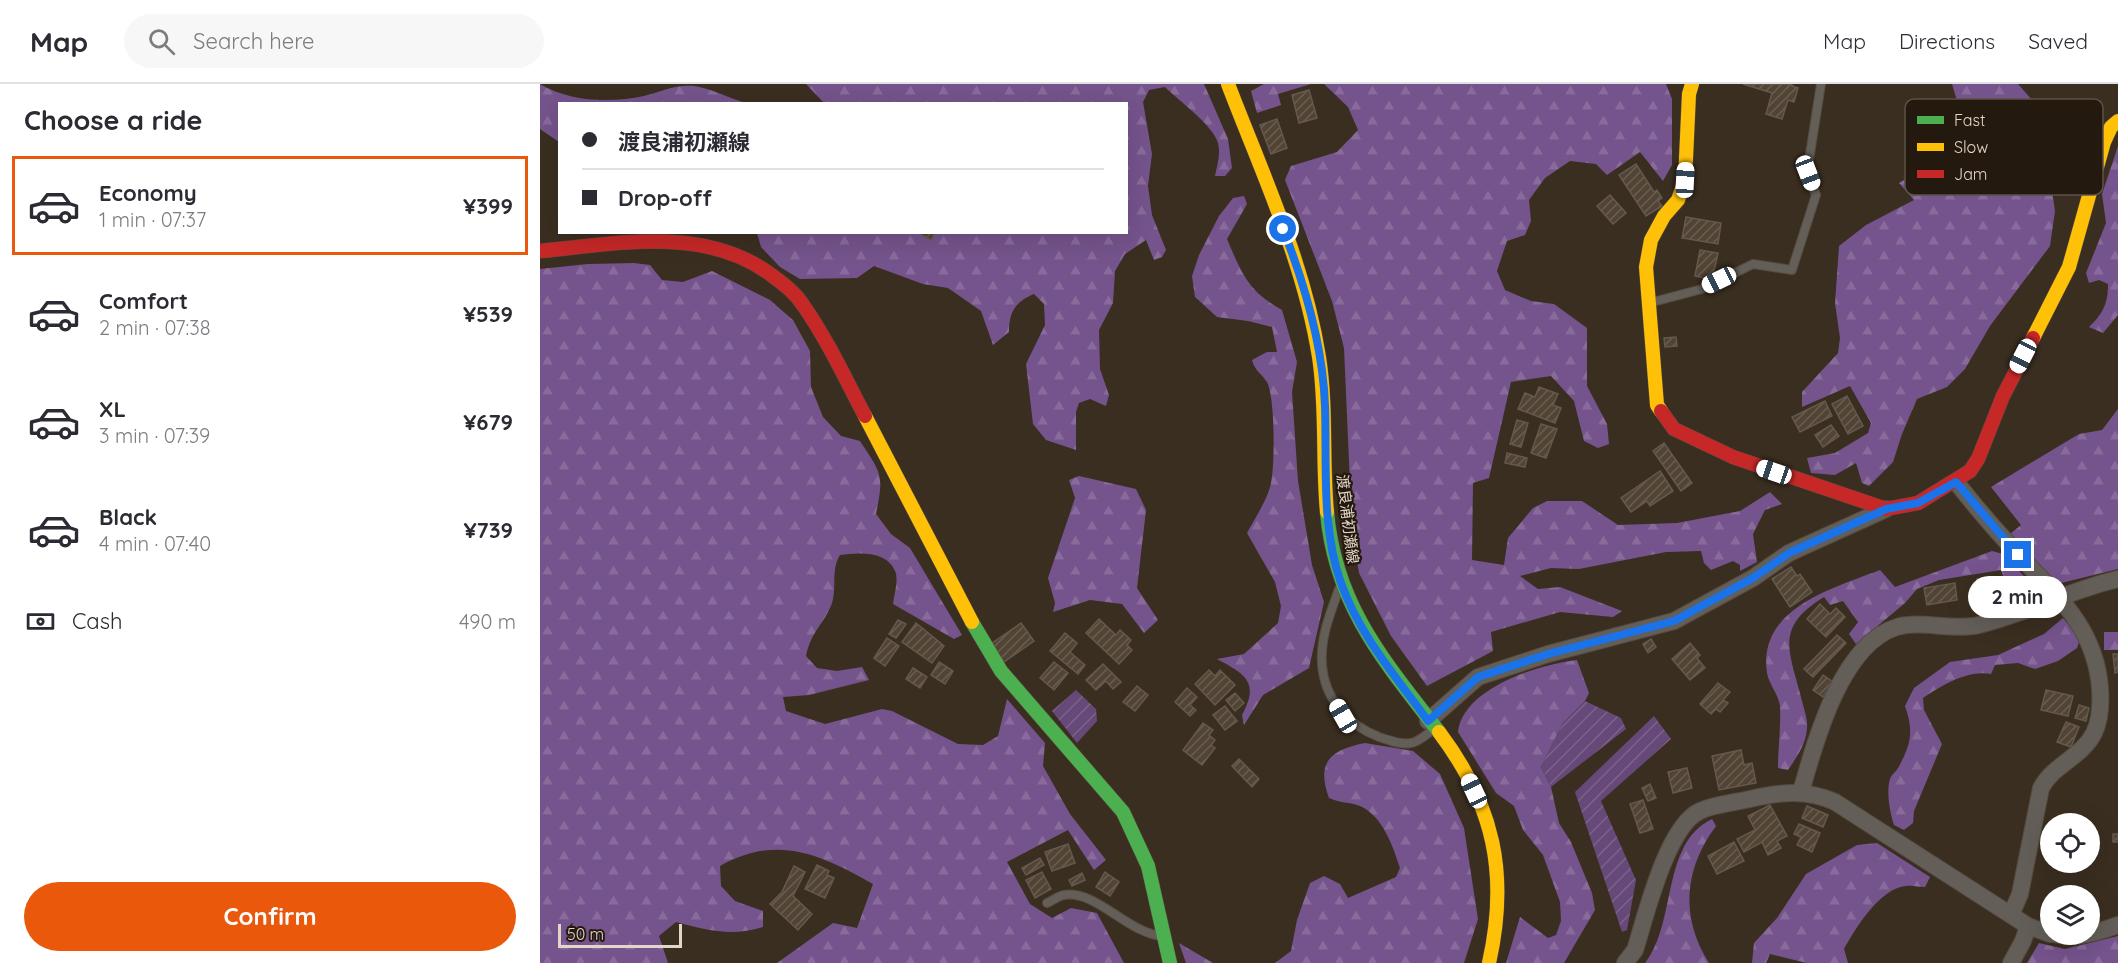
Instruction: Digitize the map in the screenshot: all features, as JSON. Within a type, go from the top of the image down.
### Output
[{"type":"street","name":"渡良浦初瀬線","points":[[1228,84],[1310,307],[1325,405],[1324,453],[1332,554],[1341,583],[1359,624],[1382,663],[1454,752],[1494,840],[1499,868],[1500,897],[1489,963]]},
{"type":"street","points":[[1692,84],[1689,94],[1685,180],[1678,200],[1664,216],[1651,240],[1646,267],[1657,405],[1674,429],[1732,458],[1859,502],[1886,509]]},
{"type":"street","points":[[2103,146],[2111,126],[2118,121]]},
{"type":"street","points":[[1431,725],[1478,677],[1548,654],[1674,621],[1753,578],[1789,553],[1886,509],[1918,503],[1956,482],[1970,471],[1978,459],[2003,396],[2069,267],[2089,195]]},
{"type":"street","points":[[540,251],[659,240],[704,245],[730,252],[767,271],[803,304],[852,391],[980,638],[1001,671],[1123,812],[1137,833],[1154,882],[1170,963]]},
{"type":"street","points":[[1956,482],[2073,613],[2085,632],[2097,660],[2101,707],[2095,731],[2086,746],[2049,774],[2041,788],[2020,894],[2011,915]]},
{"type":"street","points":[[1802,792],[1816,738],[1840,687],[1852,664],[1866,646],[1880,635],[1899,627],[1970,627],[2006,618],[2057,597],[2118,579]]},
{"type":"street","points":[[1625,963],[1635,950],[1672,839],[1685,820],[1701,810],[1776,793],[1802,792],[1835,802],[2028,926],[2040,930]]},
{"type":"street","points":[[2011,963],[2024,940],[2028,926]]},
{"type":"street","points":[[2100,931],[2118,926]]},
{"type":"lane","points":[[1649,303],[1702,289],[1753,264],[1792,270],[1816,195],[1808,173],[1821,84]]},
{"type":"lane","points":[[1341,583],[1324,629],[1322,665],[1327,688],[1343,716],[1365,731],[1399,743],[1413,743],[1431,725]]},
{"type":"lane","points":[[1047,903],[1063,895],[1077,896],[1091,901],[1148,935],[1164,936]]},
{"type":"green space","points":[[540,84],[577,98],[604,100],[644,96],[674,87],[694,86],[744,102],[558,102],[558,141],[540,129]]},
{"type":"green space","points":[[806,84],[1204,84],[1228,139],[1232,168],[1225,176],[1215,176],[1219,147],[1210,129],[1165,87],[1149,90],[1143,102],[1152,154],[1148,186],[1152,215],[1166,250],[1162,257],[1154,260],[1146,240],[1125,254],[1115,271],[1113,303],[1099,330],[1100,369],[1109,395],[1106,406],[1090,399],[1079,403],[1076,412],[1076,450],[1046,440],[1033,424],[1026,364],[1045,325],[1044,304],[1034,294],[1022,300],[1014,308],[1009,332],[993,345],[981,311],[948,288],[923,284],[874,266],[857,278],[800,279],[780,267],[761,247],[757,234],[1128,234],[1128,102],[823,102]]},
{"type":"green space","points":[[1264,84],[1311,84],[1278,94],[1281,105],[1257,113],[1251,91]]},
{"type":"green space","points":[[1324,84],[1666,84],[1672,99],[1672,165],[1663,181],[1640,152],[1607,175],[1596,164],[1570,161],[1545,178],[1529,200],[1531,221],[1525,235],[1507,241],[1497,271],[1505,290],[1531,301],[1554,304],[1587,328],[1587,386],[1607,424],[1609,444],[1598,448],[1584,441],[1574,401],[1551,376],[1511,382],[1489,478],[1473,483],[1472,560],[1504,565],[1508,538],[1533,508],[1547,501],[1582,501],[1618,525],[1677,523],[1740,511],[1770,492],[1782,504],[1765,510],[1753,534],[1757,562],[1740,571],[1740,565],[1733,561],[1711,570],[1704,563],[1701,551],[1666,552],[1579,569],[1551,568],[1520,576],[1538,589],[1560,587],[1622,611],[1613,617],[1560,612],[1491,632],[1493,651],[1427,686],[1391,636],[1359,573],[1352,529],[1344,348],[1332,301],[1285,180],[1291,166],[1337,152],[1358,130],[1348,107]]},
{"type":"green space","points":[[1952,84],[2018,84],[2031,99],[1956,99]]},
{"type":"green space","points":[[2118,146],[2118,315],[2103,333],[2089,327],[2104,308],[2108,284],[2099,280],[2089,283],[2086,273],[2106,223],[2103,191]]},
{"type":"green space","points":[[1905,179],[1905,190],[1899,183]]},
{"type":"green space","points":[[1910,195],[2053,195],[2055,211],[2050,246],[1990,326],[1965,369],[1947,387],[1917,399],[1893,462],[1869,486],[1862,483],[1856,463],[1835,475],[1811,473],[1807,458],[1835,453],[1868,433],[1871,423],[1850,386],[1802,407],[1802,392],[1838,353],[1840,338],[1835,303],[1839,246],[1866,225],[1914,200]]},
{"type":"green space","points":[[1244,196],[1247,204],[1227,239],[1247,280],[1261,296],[1282,310],[1297,362],[1292,392],[1298,481],[1312,565],[1324,602],[1309,668],[1263,695],[1244,725],[1242,715],[1250,694],[1247,680],[1235,669],[1217,659],[1244,654],[1278,623],[1281,606],[1275,582],[1247,533],[1269,489],[1273,462],[1273,416],[1270,390],[1252,360],[1267,352],[1277,352],[1272,327],[1217,317],[1195,297],[1192,276],[1199,255],[1219,216],[1233,198]]},
{"type":"green space","points":[[588,264],[650,265],[662,280],[683,282],[712,271],[770,300],[793,320],[810,351],[811,387],[823,417],[841,436],[860,441],[879,475],[880,491],[876,514],[891,534],[910,548],[962,635],[954,639],[893,604],[896,574],[891,564],[885,559],[871,554],[840,555],[835,567],[831,606],[811,641],[806,656],[817,668],[837,671],[862,667],[869,680],[809,695],[783,697],[786,711],[825,724],[882,709],[892,711],[958,744],[983,745],[998,736],[1007,699],[1045,743],[1043,766],[1070,814],[1106,860],[1094,870],[1068,830],[1007,862],[1030,904],[1052,918],[1071,908],[1097,913],[1124,963],[777,963],[833,923],[857,928],[873,884],[835,864],[816,857],[779,850],[760,851],[741,856],[720,866],[721,886],[735,901],[763,911],[763,927],[730,932],[709,930],[676,922],[659,936],[668,963],[540,963],[540,269]]},
{"type":"green space","points":[[2118,409],[2118,569],[2057,584],[2010,534],[2021,525],[1991,487],[2079,434],[2102,430]]},
{"type":"green space","points":[[1079,476],[1136,489],[1146,510],[1137,588],[1158,620],[1144,633],[1122,604],[1090,600],[1053,612],[1055,603],[1048,578],[1075,498],[1069,480]]},
{"type":"green space","points":[[1992,551],[2003,554],[2038,591],[2012,600],[2001,570],[1939,580],[1917,589],[1905,603],[1856,644],[1849,634],[1858,622],[1843,601],[1830,605],[1824,597],[1797,619],[1791,631],[1790,655],[1806,718],[1806,734],[1788,770],[1778,768],[1780,708],[1767,673],[1767,651],[1774,632],[1786,617],[1821,593],[1880,570],[1895,587]]},
{"type":"green space","points":[[2063,618],[2080,639],[2077,648],[2058,661],[2035,669],[2018,663],[1995,665],[1991,674],[1964,676],[1923,698],[1924,710],[1942,744],[1914,811],[1913,823],[1904,830],[1894,825],[1888,790],[1891,778],[1906,752],[1910,738],[1910,723],[1905,706],[1914,688],[1950,662],[1998,655],[2044,634]]},
{"type":"green space","points":[[2104,632],[2118,632],[2118,650],[2104,650]]},
{"type":"green space","points":[[1577,660],[1589,693],[1585,701],[1563,723],[1541,767],[1551,787],[1559,823],[1571,842],[1592,893],[1595,910],[1564,963],[1506,963],[1520,917],[1548,938],[1556,935],[1561,921],[1560,902],[1543,855],[1523,830],[1514,806],[1496,793],[1458,732],[1463,716],[1488,691],[1524,673],[1561,662]]},
{"type":"green space","points":[[1365,743],[1413,751],[1440,774],[1464,828],[1478,919],[1464,963],[1275,963],[1291,951],[1297,920],[1310,883],[1324,876],[1340,884],[1348,898],[1396,877],[1400,868],[1386,833],[1375,817],[1360,806],[1329,798],[1325,786],[1325,767],[1329,760],[1343,749]]},
{"type":"green space","points":[[1712,819],[1716,826],[1697,859],[1690,893],[1693,928],[1709,963],[1645,963],[1662,927],[1671,885],[1685,846],[1696,830]]},
{"type":"green space","points":[[1877,843],[1930,877],[1925,887],[1896,888],[1869,911],[1844,949],[1848,963],[1807,963],[1770,954],[1766,963],[1752,963],[1754,943],[1777,918],[1806,874],[1857,845]]},
{"type":"green space","points":[[2118,936],[2118,963],[2027,963],[2039,943],[2065,949],[2081,945],[2100,945],[2100,940]]},
{"type":"green space","points":[[1179,943],[1213,963],[1186,963]]},
{"type":"shaded area","points":[[1076,690],[1096,709],[1097,721],[1077,743],[1052,711]]},
{"type":"shaded area","points":[[1585,701],[1621,718],[1626,729],[1551,787],[1541,767],[1563,723]]},
{"type":"shaded area","points":[[1654,716],[1671,739],[1601,801],[1636,880],[1627,930],[1622,932],[1575,792]]},
{"type":"building","points":[[1743,84],[1792,84],[1798,88],[1794,102],[1788,100],[1782,119],[1766,114],[1772,93]]},
{"type":"building","points":[[1309,90],[1317,118],[1299,123],[1292,95]]},
{"type":"building","points":[[1277,119],[1287,148],[1271,154],[1260,125]]},
{"type":"building","points":[[1636,164],[1654,192],[1657,190],[1662,198],[1658,201],[1662,206],[1646,216],[1619,175]]},
{"type":"building","points":[[1610,195],[1626,213],[1613,224],[1597,206]]},
{"type":"building","points":[[1686,217],[1721,223],[1718,244],[1682,238]]},
{"type":"building","points":[[920,234],[934,234],[931,240]]},
{"type":"building","points":[[1700,250],[1718,253],[1712,280],[1695,276]]},
{"type":"building","points":[[1676,337],[1677,346],[1665,347],[1664,338]]},
{"type":"building","points":[[1539,387],[1558,394],[1553,405],[1561,408],[1555,423],[1518,409],[1525,393],[1535,397]]},
{"type":"building","points":[[1847,396],[1863,426],[1848,434],[1832,404]]},
{"type":"building","points":[[1825,401],[1832,416],[1800,432],[1792,417]]},
{"type":"building","points":[[1517,420],[1528,423],[1521,447],[1510,444]]},
{"type":"building","points":[[1541,424],[1557,429],[1546,458],[1531,453]]},
{"type":"building","points":[[1831,425],[1839,436],[1823,447],[1815,435]]},
{"type":"building","points":[[1664,443],[1692,483],[1681,491],[1653,451]]},
{"type":"building","points":[[1507,453],[1527,458],[1525,467],[1505,463]]},
{"type":"building","points":[[1660,471],[1673,491],[1650,506],[1647,501],[1631,512],[1621,498]]},
{"type":"building","points":[[1791,567],[1797,576],[1800,574],[1812,592],[1790,607],[1772,579]]},
{"type":"building","points":[[1998,578],[2000,607],[1979,608],[1977,579]]},
{"type":"building","points":[[1955,583],[1957,600],[1927,605],[1924,588]]},
{"type":"building","points":[[1820,604],[1830,614],[1836,608],[1845,617],[1826,637],[1807,619]]},
{"type":"building","points":[[1099,619],[1116,635],[1120,630],[1131,640],[1127,645],[1132,650],[1119,664],[1086,633]]},
{"type":"building","points":[[898,620],[906,624],[896,638],[889,634]]},
{"type":"building","points":[[916,623],[944,646],[932,663],[902,642]]},
{"type":"building","points":[[1021,623],[1034,641],[1004,662],[991,644]]},
{"type":"building","points":[[1065,633],[1077,643],[1070,652],[1085,665],[1078,674],[1050,651]]},
{"type":"building","points":[[1837,635],[1846,643],[1813,677],[1804,669]]},
{"type":"building","points":[[887,638],[899,646],[885,666],[874,658]]},
{"type":"building","points":[[1651,639],[1656,647],[1648,653],[1643,644]]},
{"type":"building","points":[[1690,643],[1700,655],[1697,658],[1705,668],[1690,680],[1672,659]]},
{"type":"building","points":[[2113,654],[2118,654],[2118,672],[2115,673]]},
{"type":"building","points":[[939,662],[953,671],[945,684],[931,675]]},
{"type":"building","points":[[1054,662],[1068,673],[1054,690],[1040,678]]},
{"type":"building","points":[[1103,664],[1121,682],[1113,689],[1106,681],[1096,690],[1086,680]]},
{"type":"building","points":[[913,668],[927,677],[920,688],[906,679]]},
{"type":"building","points":[[1209,670],[1215,676],[1220,670],[1235,685],[1215,705],[1195,684]]},
{"type":"building","points":[[1823,675],[1833,682],[1823,697],[1813,690]]},
{"type":"building","points":[[1718,683],[1730,692],[1723,700],[1728,703],[1720,712],[1716,709],[1711,714],[1700,704]]},
{"type":"building","points":[[1137,686],[1148,695],[1135,711],[1123,702]]},
{"type":"building","points":[[1187,688],[1197,697],[1190,705],[1196,710],[1190,716],[1175,702]]},
{"type":"building","points":[[2046,690],[2073,696],[2068,716],[2041,710]]},
{"type":"building","points":[[1235,693],[1244,703],[1235,711],[1226,700]]},
{"type":"building","points":[[2079,705],[2089,708],[2086,721],[2075,718]]},
{"type":"building","points":[[1225,706],[1237,721],[1225,730],[1213,715]]},
{"type":"building","points":[[2066,722],[2079,727],[2071,747],[2057,742]]},
{"type":"building","points":[[1203,723],[1213,730],[1209,735],[1215,740],[1211,745],[1215,748],[1202,765],[1183,750]]},
{"type":"building","points":[[1741,750],[1744,765],[1752,763],[1756,783],[1719,790],[1712,756]]},
{"type":"building","points":[[1239,759],[1259,779],[1252,787],[1232,766]]},
{"type":"building","points":[[1687,768],[1692,788],[1673,793],[1668,772]]},
{"type":"building","points":[[1650,784],[1656,798],[1648,801],[1642,788]]},
{"type":"building","points":[[1643,800],[1653,829],[1640,833],[1630,804]]},
{"type":"building","points":[[1770,805],[1787,836],[1777,841],[1781,848],[1768,855],[1762,842],[1744,852],[1737,839],[1755,830],[1748,816]]},
{"type":"building","points":[[1807,806],[1828,815],[1823,827],[1802,818]]},
{"type":"building","points":[[1799,824],[1820,833],[1812,852],[1797,845],[1801,837],[1794,834]]},
{"type":"building","points":[[2113,834],[2118,834],[2118,842],[2113,842]]},
{"type":"building","points":[[1734,842],[1744,861],[1717,874],[1708,856]]},
{"type":"building","points":[[1068,844],[1075,863],[1052,871],[1045,852]]},
{"type":"building","points":[[1040,858],[1044,865],[1026,875],[1022,868]]},
{"type":"building","points":[[817,865],[829,871],[827,875],[834,878],[825,898],[805,889]]},
{"type":"building","points":[[794,866],[805,872],[793,896],[812,914],[798,930],[770,904],[782,892]]},
{"type":"building","points":[[1042,872],[1051,889],[1035,898],[1026,880]]},
{"type":"building","points":[[1105,872],[1119,882],[1110,896],[1096,887]]},
{"type":"building","points":[[1082,873],[1085,880],[1072,886],[1069,880]]},
{"type":"traffic: fast","points":[[1327,512],[1340,576],[1351,604],[1365,630],[1399,681],[1439,732]]},
{"type":"traffic: fast","points":[[972,622],[1001,671],[1123,812],[1148,866],[1170,963]]},
{"type":"traffic: slow","points":[[1228,84],[1281,218],[1312,322],[1321,376],[1327,512]]},
{"type":"traffic: slow","points":[[1661,411],[1657,405],[1646,267],[1651,240],[1664,216],[1678,200],[1685,180],[1689,94],[1692,84]]},
{"type":"traffic: slow","points":[[2103,146],[2111,127],[2118,121]]},
{"type":"traffic: slow","points":[[2033,338],[2069,267],[2089,195]]},
{"type":"traffic: slow","points":[[865,416],[972,622]]},
{"type":"traffic: slow","points":[[1439,732],[1473,786],[1492,842],[1497,900],[1495,931],[1489,963]]},
{"type":"traffic: jam","points":[[540,251],[659,241],[688,243],[717,249],[744,259],[775,277],[800,300],[828,346],[865,416]]},
{"type":"traffic: jam","points":[[1661,411],[1674,429],[1733,457],[1886,509],[1918,503],[1970,471],[1978,459],[2003,396],[2033,338]]},
{"type":"route","points":[[1283,229],[1310,307],[1320,358],[1325,405],[1324,453],[1332,554],[1341,583],[1359,624],[1382,663],[1428,721],[1451,698],[1478,677],[1548,654],[1674,621],[1753,578],[1789,553],[1886,509],[1918,503],[1956,482],[2018,555]]}]
